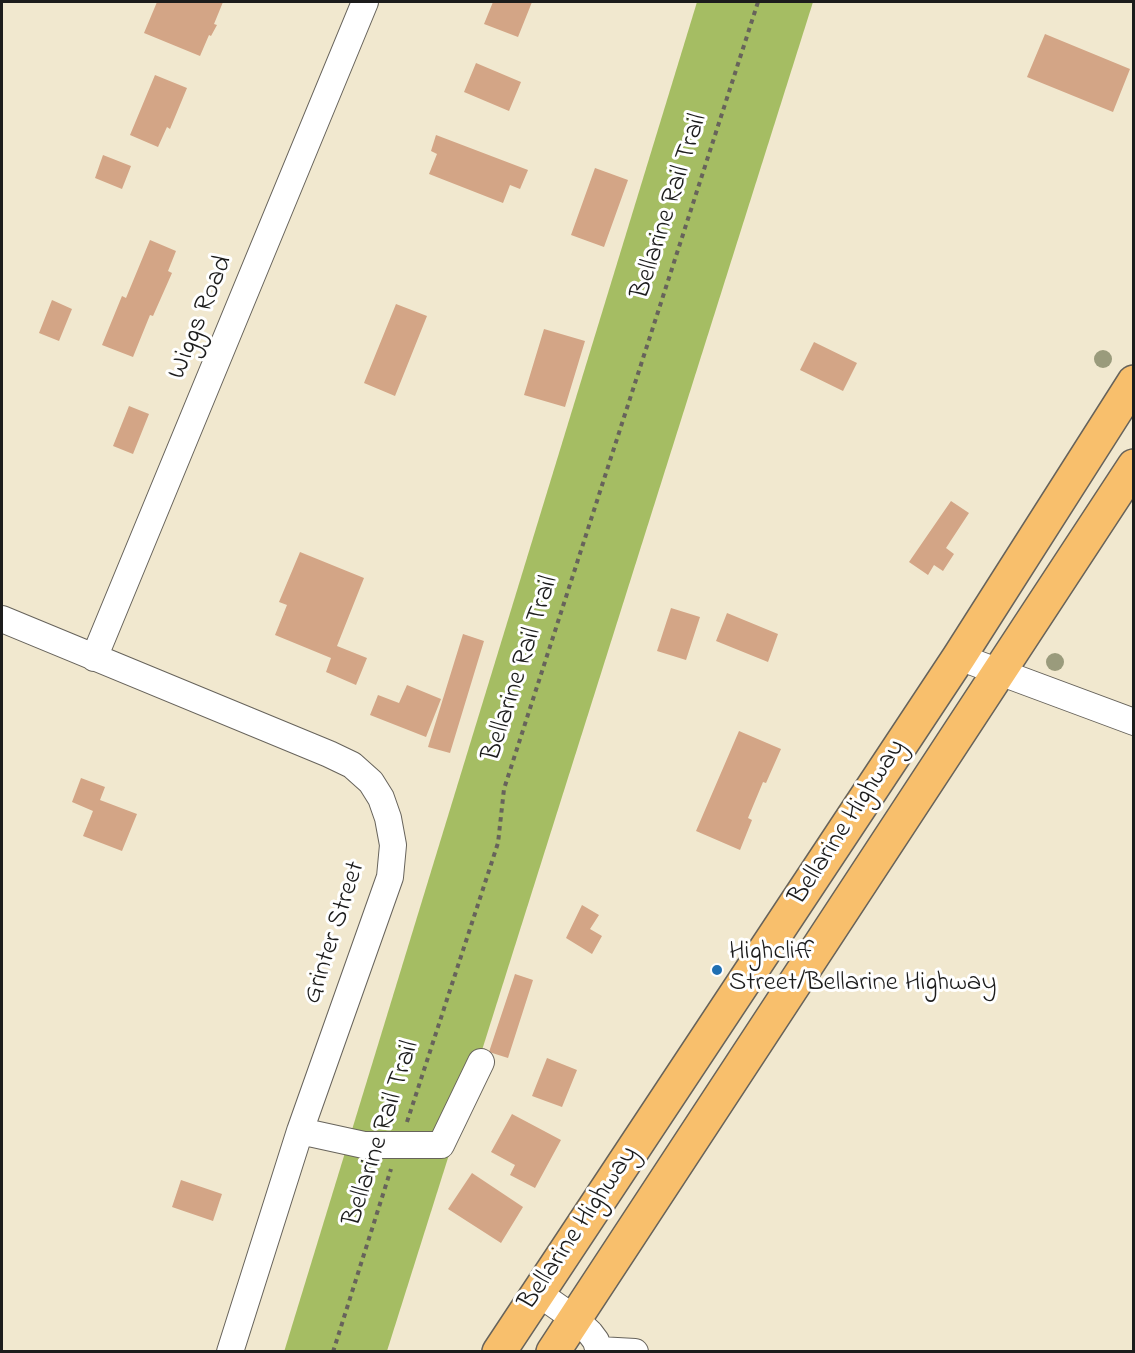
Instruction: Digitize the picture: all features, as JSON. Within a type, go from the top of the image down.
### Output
[{"type":"highway","name":"Bellarine Highway","points":[[499,1352],[959,657],[1134,382]]},
{"type":"highway","name":"Bellarine Highway","points":[[553,1352],[1134,466]]},
{"type":"street","name":"Wiggs Road","points":[[94,658],[365,2]]},
{"type":"street","name":"Grinter Street","points":[[2,620],[352,765],[371,782],[381,798],[388,818],[393,844],[390,877],[300,1131],[230,1352]]},
{"type":"street","points":[[959,657],[1134,722]]},
{"type":"street","points":[[300,1131],[364,1145],[441,1145],[481,1062]]},
{"type":"street","points":[[538,1293],[575,1319],[593,1337],[599,1351],[635,1352]]},
{"type":"path","name":"Bellarine Rail Trail","points":[[333,1352],[498,843],[504,789],[758,2]]},
{"type":"green space","points":[[697,2],[813,2],[387,1351],[284,1352]]},
{"type":"building","points":[[157,2],[223,2],[214,24],[217,25],[211,36],[209,35],[200,56],[144,33]]},
{"type":"building","points":[[493,2],[532,2],[518,37],[484,24]]},
{"type":"building","points":[[1045,34],[1130,69],[1113,112],[1027,77]]},
{"type":"building","points":[[476,63],[521,82],[509,111],[464,92]]},
{"type":"building","points":[[155,75],[187,88],[170,129],[167,127],[158,147],[130,135]]},
{"type":"building","points":[[436,135],[528,170],[520,189],[510,185],[503,203],[429,174],[437,154],[431,151]]},
{"type":"building","points":[[103,155],[131,166],[122,189],[95,178]]},
{"type":"building","points":[[595,168],[628,180],[604,247],[571,235]]},
{"type":"building","points":[[150,240],[176,251],[168,271],[172,273],[153,316],[150,315],[133,357],[102,345],[122,296],[126,298]]},
{"type":"building","points":[[52,300],[72,309],[59,341],[39,333]]},
{"type":"building","points":[[396,304],[427,316],[395,396],[364,383]]},
{"type":"building","points":[[544,329],[585,341],[565,407],[524,395]]},
{"type":"building","points":[[814,342],[857,363],[843,391],[800,370]]},
{"type":"building","points":[[129,406],[149,414],[133,454],[113,446]]},
{"type":"building","points":[[951,501],[969,513],[946,548],[954,554],[943,571],[934,565],[928,575],[909,562]]},
{"type":"building","points":[[300,552],[364,578],[337,646],[367,658],[356,685],[326,672],[331,658],[275,635],[287,605],[279,602]]},
{"type":"building","points":[[671,608],[700,617],[686,660],[657,651]]},
{"type":"building","points":[[727,613],[778,634],[768,662],[716,641]]},
{"type":"building","points":[[463,634],[484,641],[450,753],[428,747]]},
{"type":"building","points":[[407,685],[441,699],[426,737],[370,715],[378,695],[399,703]]},
{"type":"building","points":[[739,731],[781,749],[766,783],[763,782],[748,818],[752,820],[740,850],[696,831]]},
{"type":"building","points":[[81,778],[105,787],[100,800],[137,814],[122,851],[83,836],[93,811],[72,802]]},
{"type":"building","points":[[582,905],[599,915],[590,929],[602,936],[592,954],[566,938]]},
{"type":"building","points":[[515,974],[533,980],[508,1058],[489,1052]]},
{"type":"building","points":[[547,1058],[577,1070],[562,1107],[532,1096]]},
{"type":"building","points":[[512,1114],[561,1140],[535,1188],[510,1175],[515,1165],[491,1152]]},
{"type":"building","points":[[472,1173],[523,1207],[501,1243],[448,1209]]},
{"type":"building","points":[[181,1180],[222,1194],[213,1221],[172,1207]]},
{"type":"place","name":"Highcliff Street/Bellarine Highway","points":[[717,970]]}]
